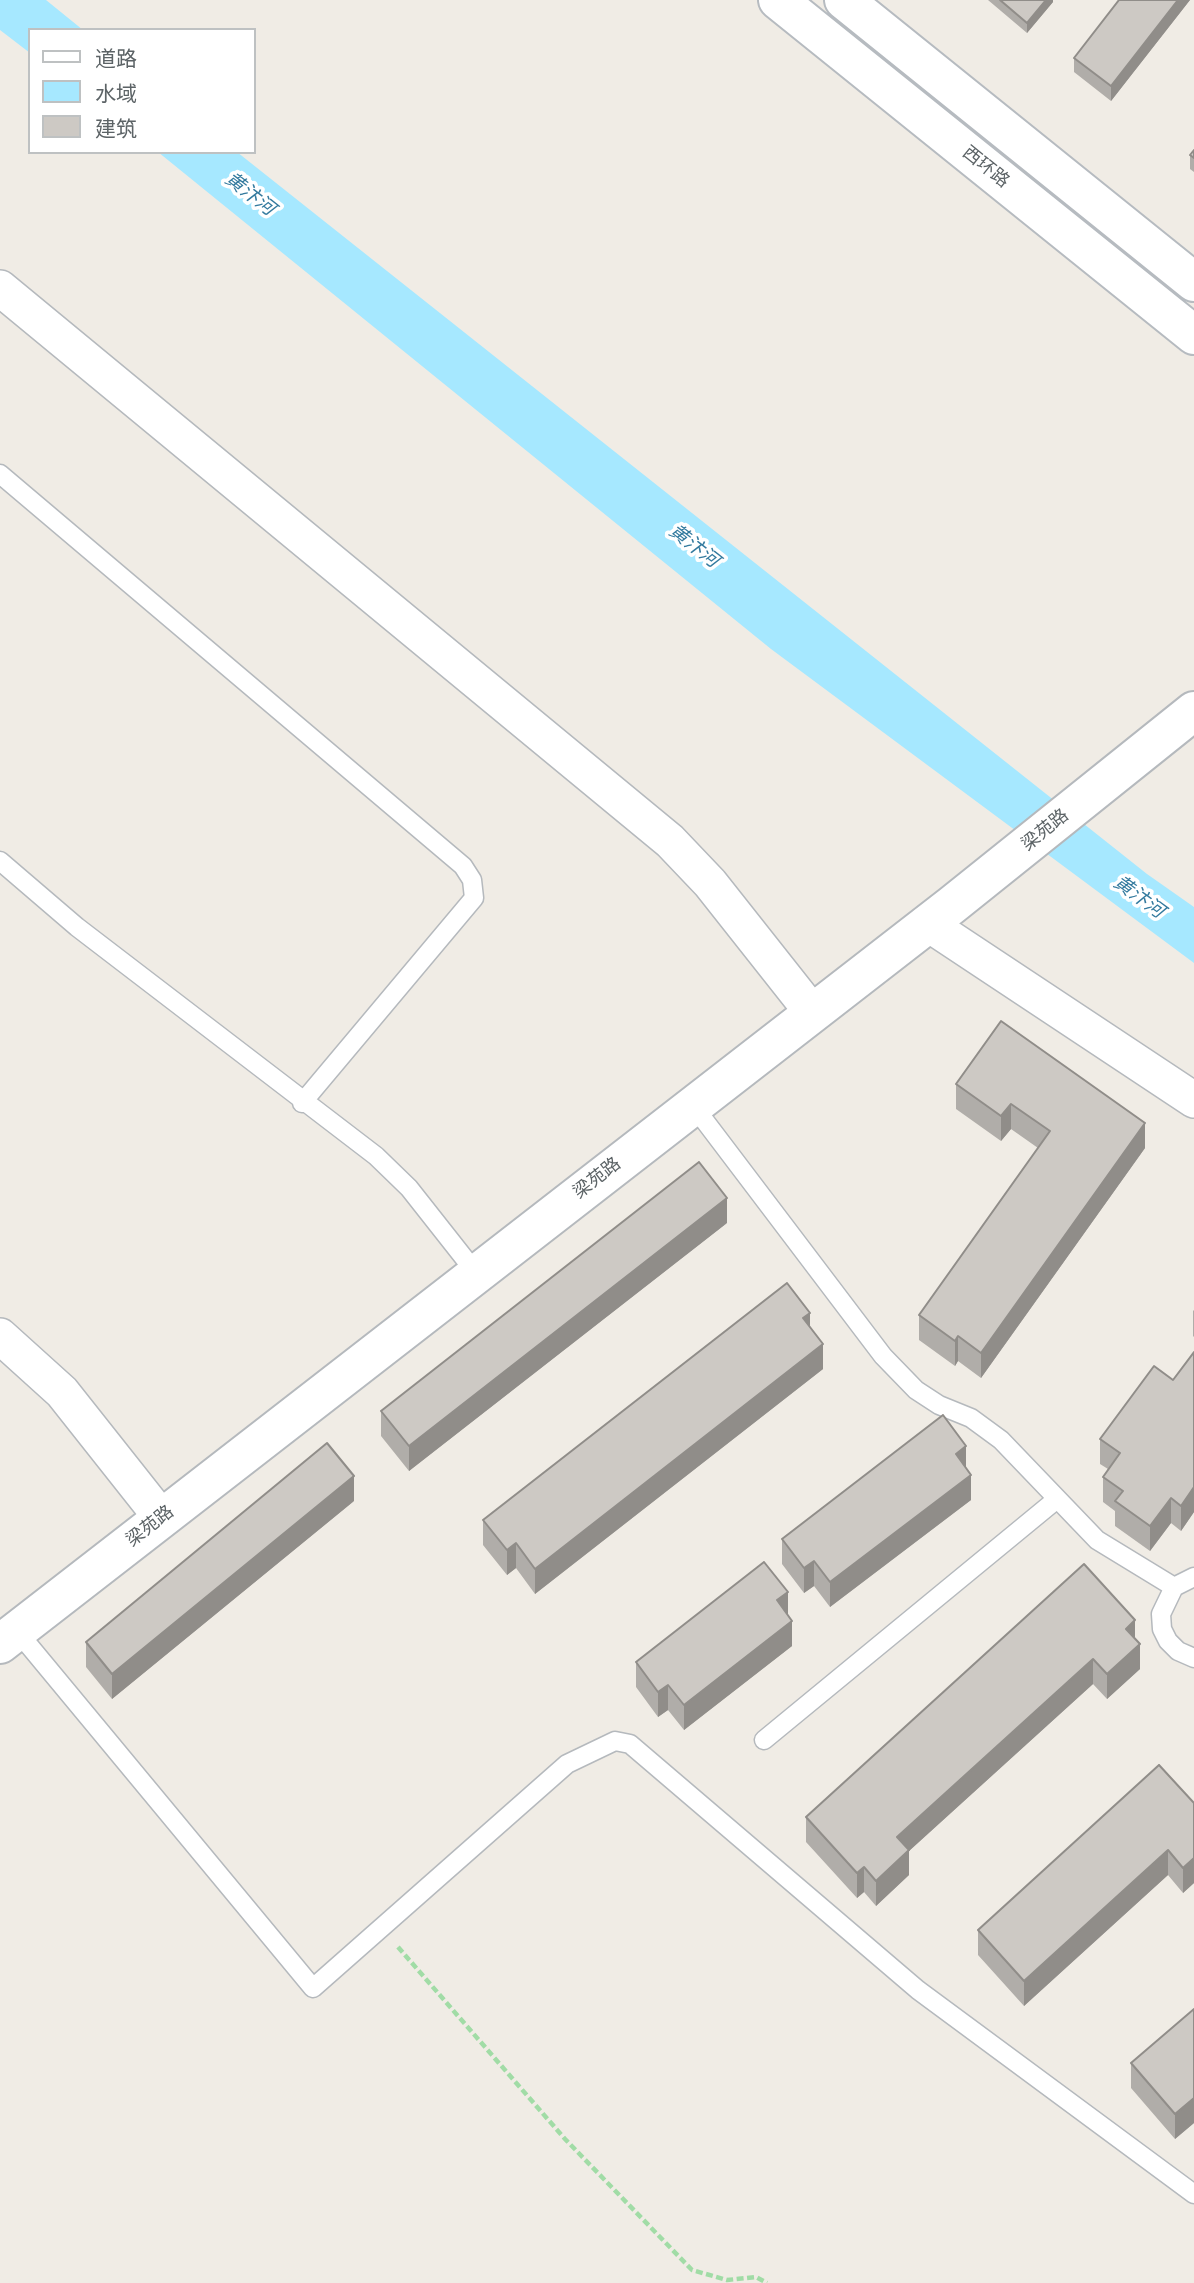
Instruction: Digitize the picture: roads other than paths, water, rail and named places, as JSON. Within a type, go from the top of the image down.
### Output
[{"type":"street","name":"西环路","points":[[778,0],[1194,335]]},
{"type":"street","points":[[844,0],[1194,282]]},
{"type":"street","points":[[0,288],[670,841],[710,883],[812,1012]]},
{"type":"street","name":"梁苑路","points":[[8,1638],[940,914],[1194,711]]},
{"type":"street","points":[[940,914],[1194,1100]]},
{"type":"street","points":[[0,1336],[62,1392],[161,1517]]},
{"type":"lane","points":[[0,474],[463,866],[472,880],[474,898],[302,1103]]},
{"type":"lane","points":[[0,860],[77,927],[302,1103],[348,1133],[409,1188],[476,1273]]},
{"type":"lane","points":[[692,1104],[883,1356],[916,1390],[939,1405],[971,1418],[1001,1440],[1097,1540],[1174,1587]]},
{"type":"lane","points":[[764,1741],[1057,1499]]},
{"type":"lane","points":[[1194,1577],[1174,1587],[1161,1614],[1163,1629],[1178,1651],[1194,1658]]},
{"type":"lane","points":[[8,1638],[313,1988],[567,1764],[615,1741],[630,1744],[918,1990],[1194,2194]]},
{"type":"water","points":[[0,0],[46,0],[81,28],[28,28],[28,51],[0,30]]},
{"type":"water","name":"黄汴河","points":[[160,154],[240,154],[1147,874],[1194,907],[1194,963],[771,649]]}]
